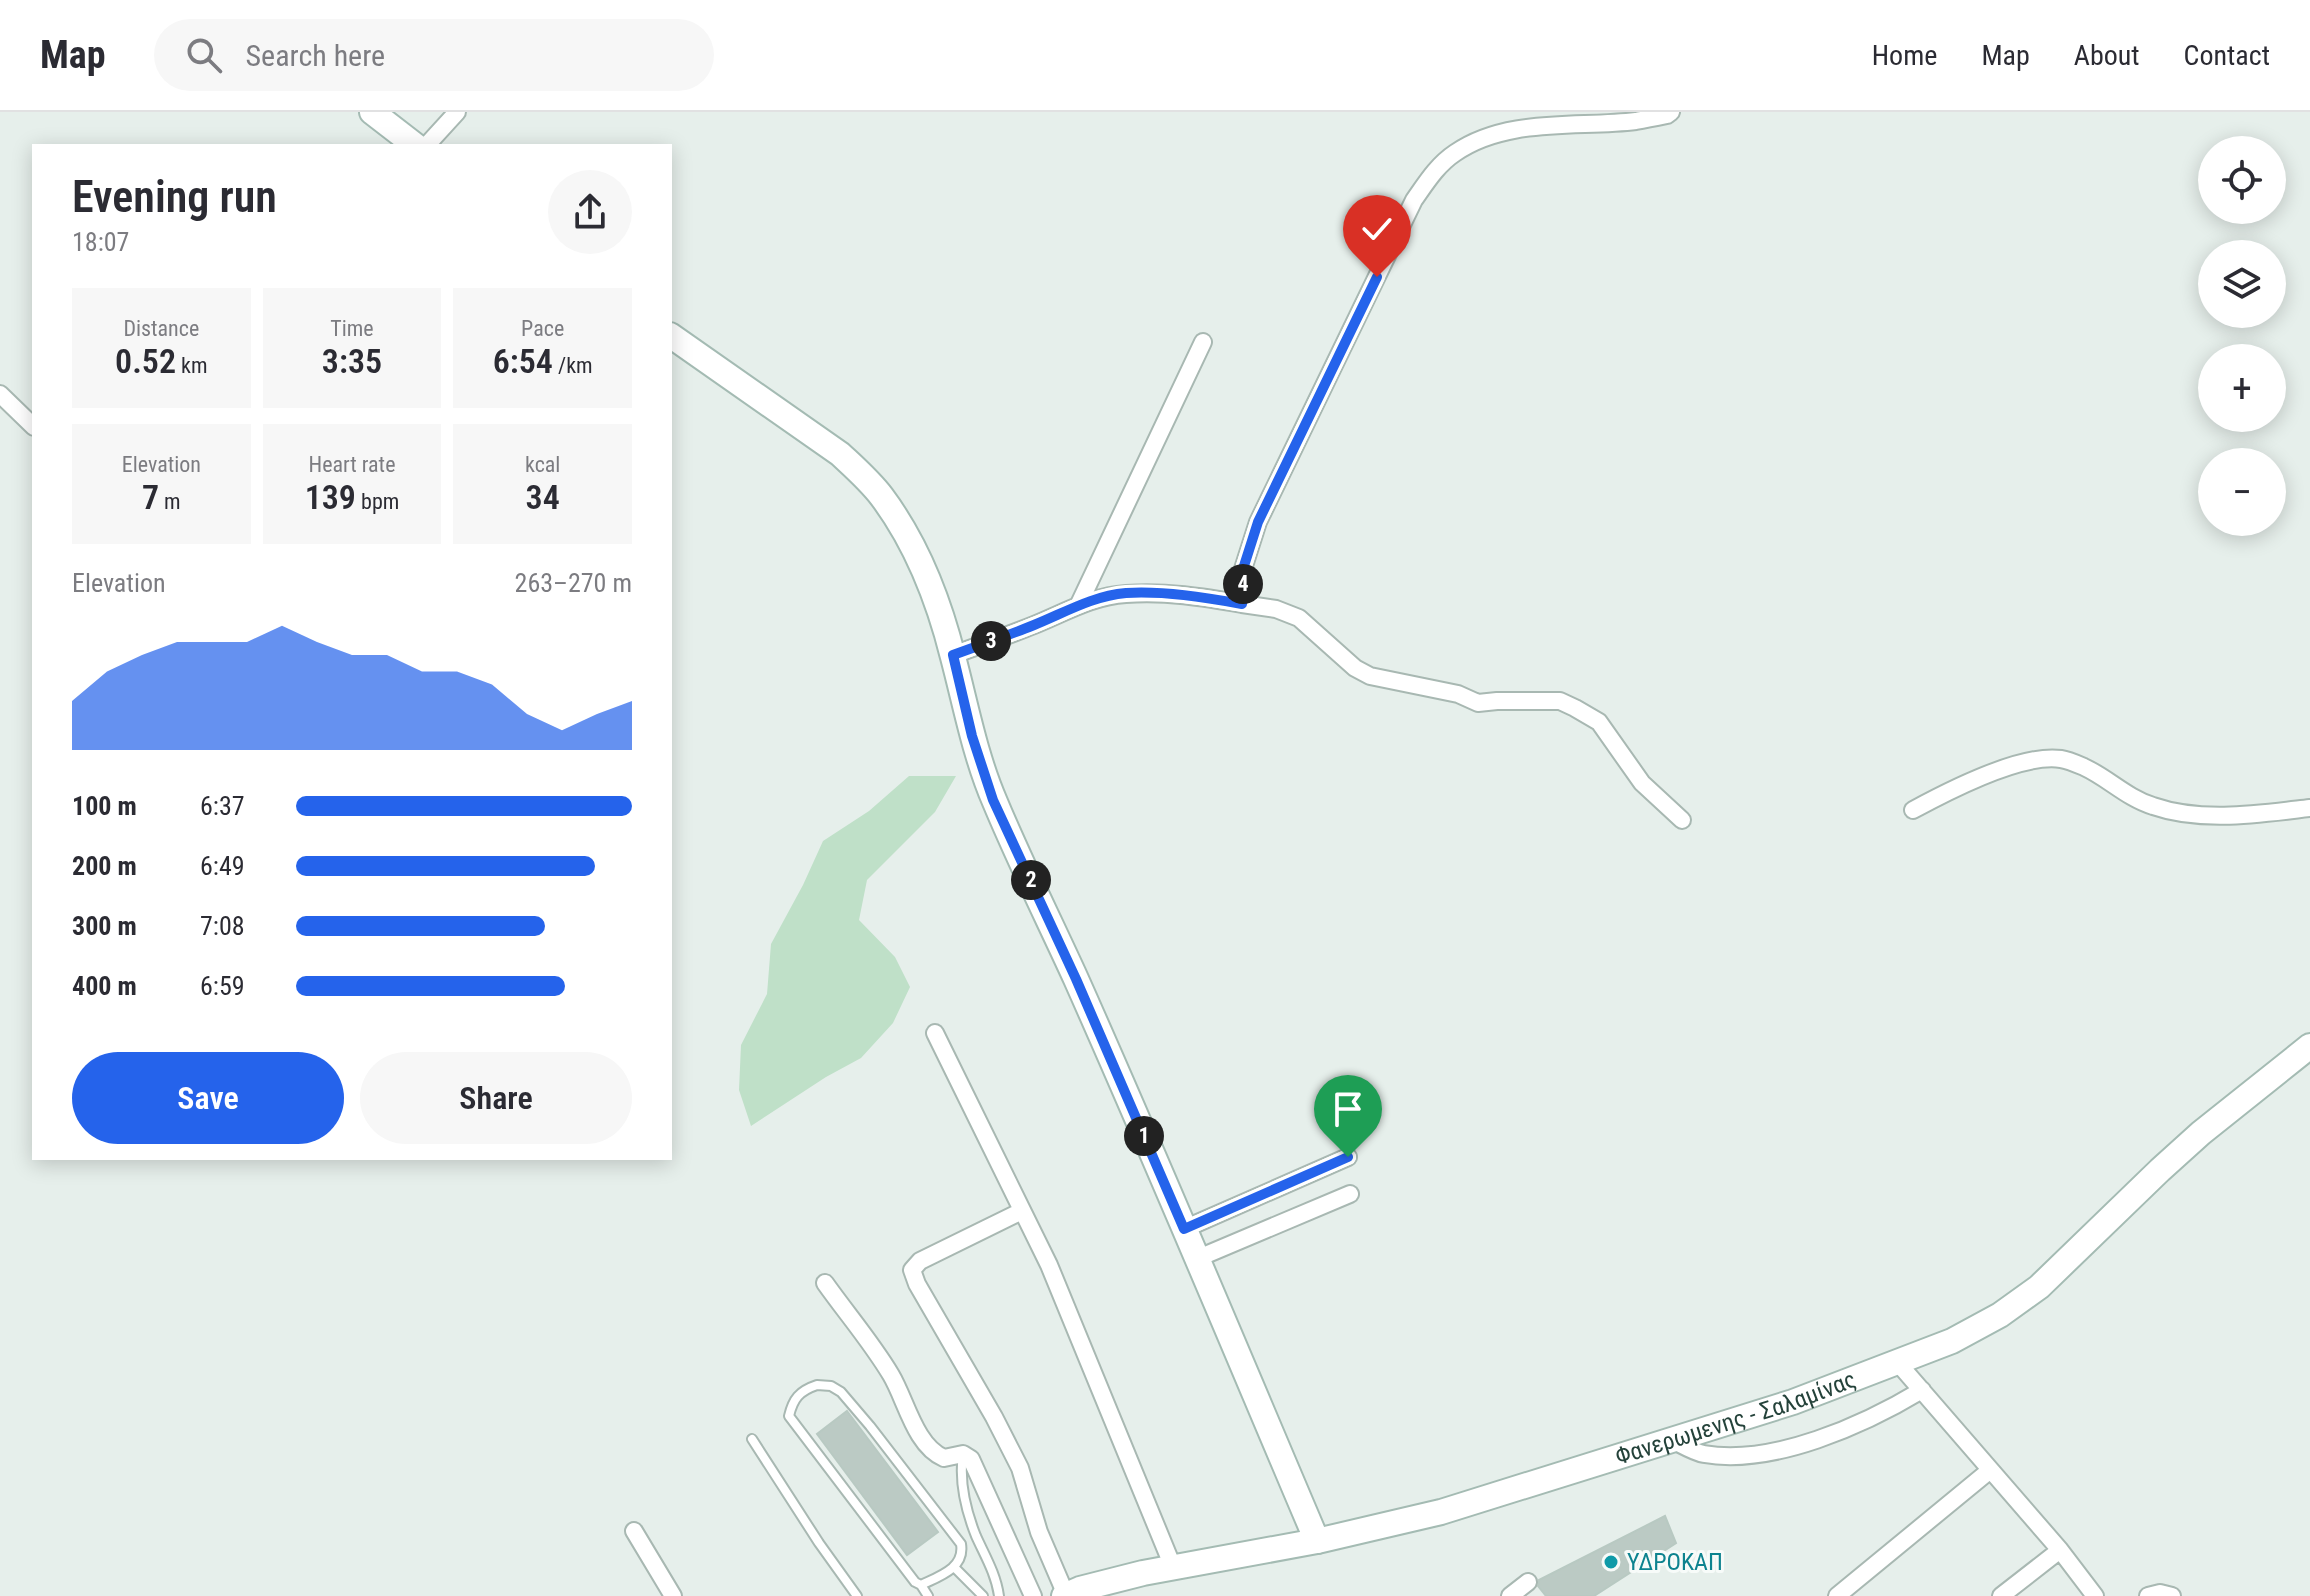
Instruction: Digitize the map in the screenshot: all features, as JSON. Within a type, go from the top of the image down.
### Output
[{"type":"street","points":[[372,112],[413,144]]},
{"type":"street","points":[[428,144],[457,112]]},
{"type":"street","points":[[1242,604],[1243,569],[1258,522],[1414,200],[1439,166],[1455,153],[1500,134],[1531,127],[1636,121],[1671,112]]},
{"type":"street","points":[[672,336],[840,454],[883,497],[908,538],[928,580],[953,655],[972,736],[993,800],[1076,979],[1317,1541]]},
{"type":"street","points":[[1079,604],[1203,342]]},
{"type":"street","points":[[0,394],[32,425]]},
{"type":"street","points":[[953,655],[1017,632],[1079,604],[1124,593],[1188,595],[1276,609],[1299,618],[1355,668],[1370,676],[1458,694],[1478,703],[1560,701],[1575,708],[1599,722],[1642,783],[1682,820]]},
{"type":"street","points":[[1913,810],[1946,792],[2022,762],[2060,759],[2111,782],[2135,800],[2190,814],[2228,816],[2310,808]]},
{"type":"street","points":[[935,1033],[1049,1265],[1173,1567]]},
{"type":"street","name":"Φανερωμενης - Σαλαμίνας","points":[[1065,1596],[1080,1589],[1173,1567],[1317,1541],[1441,1512],[1793,1402],[1952,1341],[2000,1315],[2039,1287],[2190,1143],[2310,1046]]},
{"type":"street","points":[[1184,1229],[1348,1157]]},
{"type":"street","points":[[1196,1259],[1350,1194]]},
{"type":"street","points":[[1022,1211],[920,1261],[912,1270],[1020,1468],[1039,1532],[1065,1596]]},
{"type":"street","points":[[825,1283],[893,1377],[904,1406],[931,1451],[944,1458],[963,1454],[971,1459],[1033,1596]]},
{"type":"street","points":[[1898,1363],[2060,1550],[2095,1596]]},
{"type":"street","points":[[1670,1439],[1701,1454],[1755,1456],[1859,1424],[1922,1390]]},
{"type":"street","points":[[1837,1596],[1989,1471]]},
{"type":"street","points":[[634,1531],[673,1596]]},
{"type":"street","points":[[2001,1596],[2060,1550]]},
{"type":"street","points":[[1510,1596],[1528,1582]]},
{"type":"street","points":[[2148,1596],[2160,1593],[2172,1596]]},
{"type":"lane","points":[[921,1585],[955,1568],[963,1555],[961,1544],[841,1392],[831,1386],[817,1385],[803,1390],[793,1401],[789,1416],[928,1596]]},
{"type":"lane","points":[[752,1439],[857,1596]]},
{"type":"lane","points":[[963,1454],[963,1487],[975,1533],[996,1578],[999,1596]]},
{"type":"lane","points":[[955,1568],[983,1596]]},
{"type":"green space","points":[[909,776],[956,776],[935,812],[867,880],[859,920],[895,957],[910,987],[893,1023],[861,1058],[751,1126],[739,1090],[741,1045],[767,994],[771,944],[823,841],[869,811]]},
{"type":"building","points":[[847,1411],[938,1532],[907,1555],[817,1434]]},
{"type":"building","name":"ΥΔΡΟΚΑΠ","points":[[1665,1516],[1676,1543],[1594,1596],[1546,1596],[1538,1586],[1539,1580]]},
{"type":"place","name":"ΥΔΡΟΚΑΠ","points":[[1611,1562]]},
{"type":"route","points":[[1348,1157],[1184,1229],[1076,979],[993,800],[972,736],[953,655],[1017,632],[1079,604],[1124,593],[1188,595],[1242,604],[1243,569],[1258,522],[1377,277]]}]
